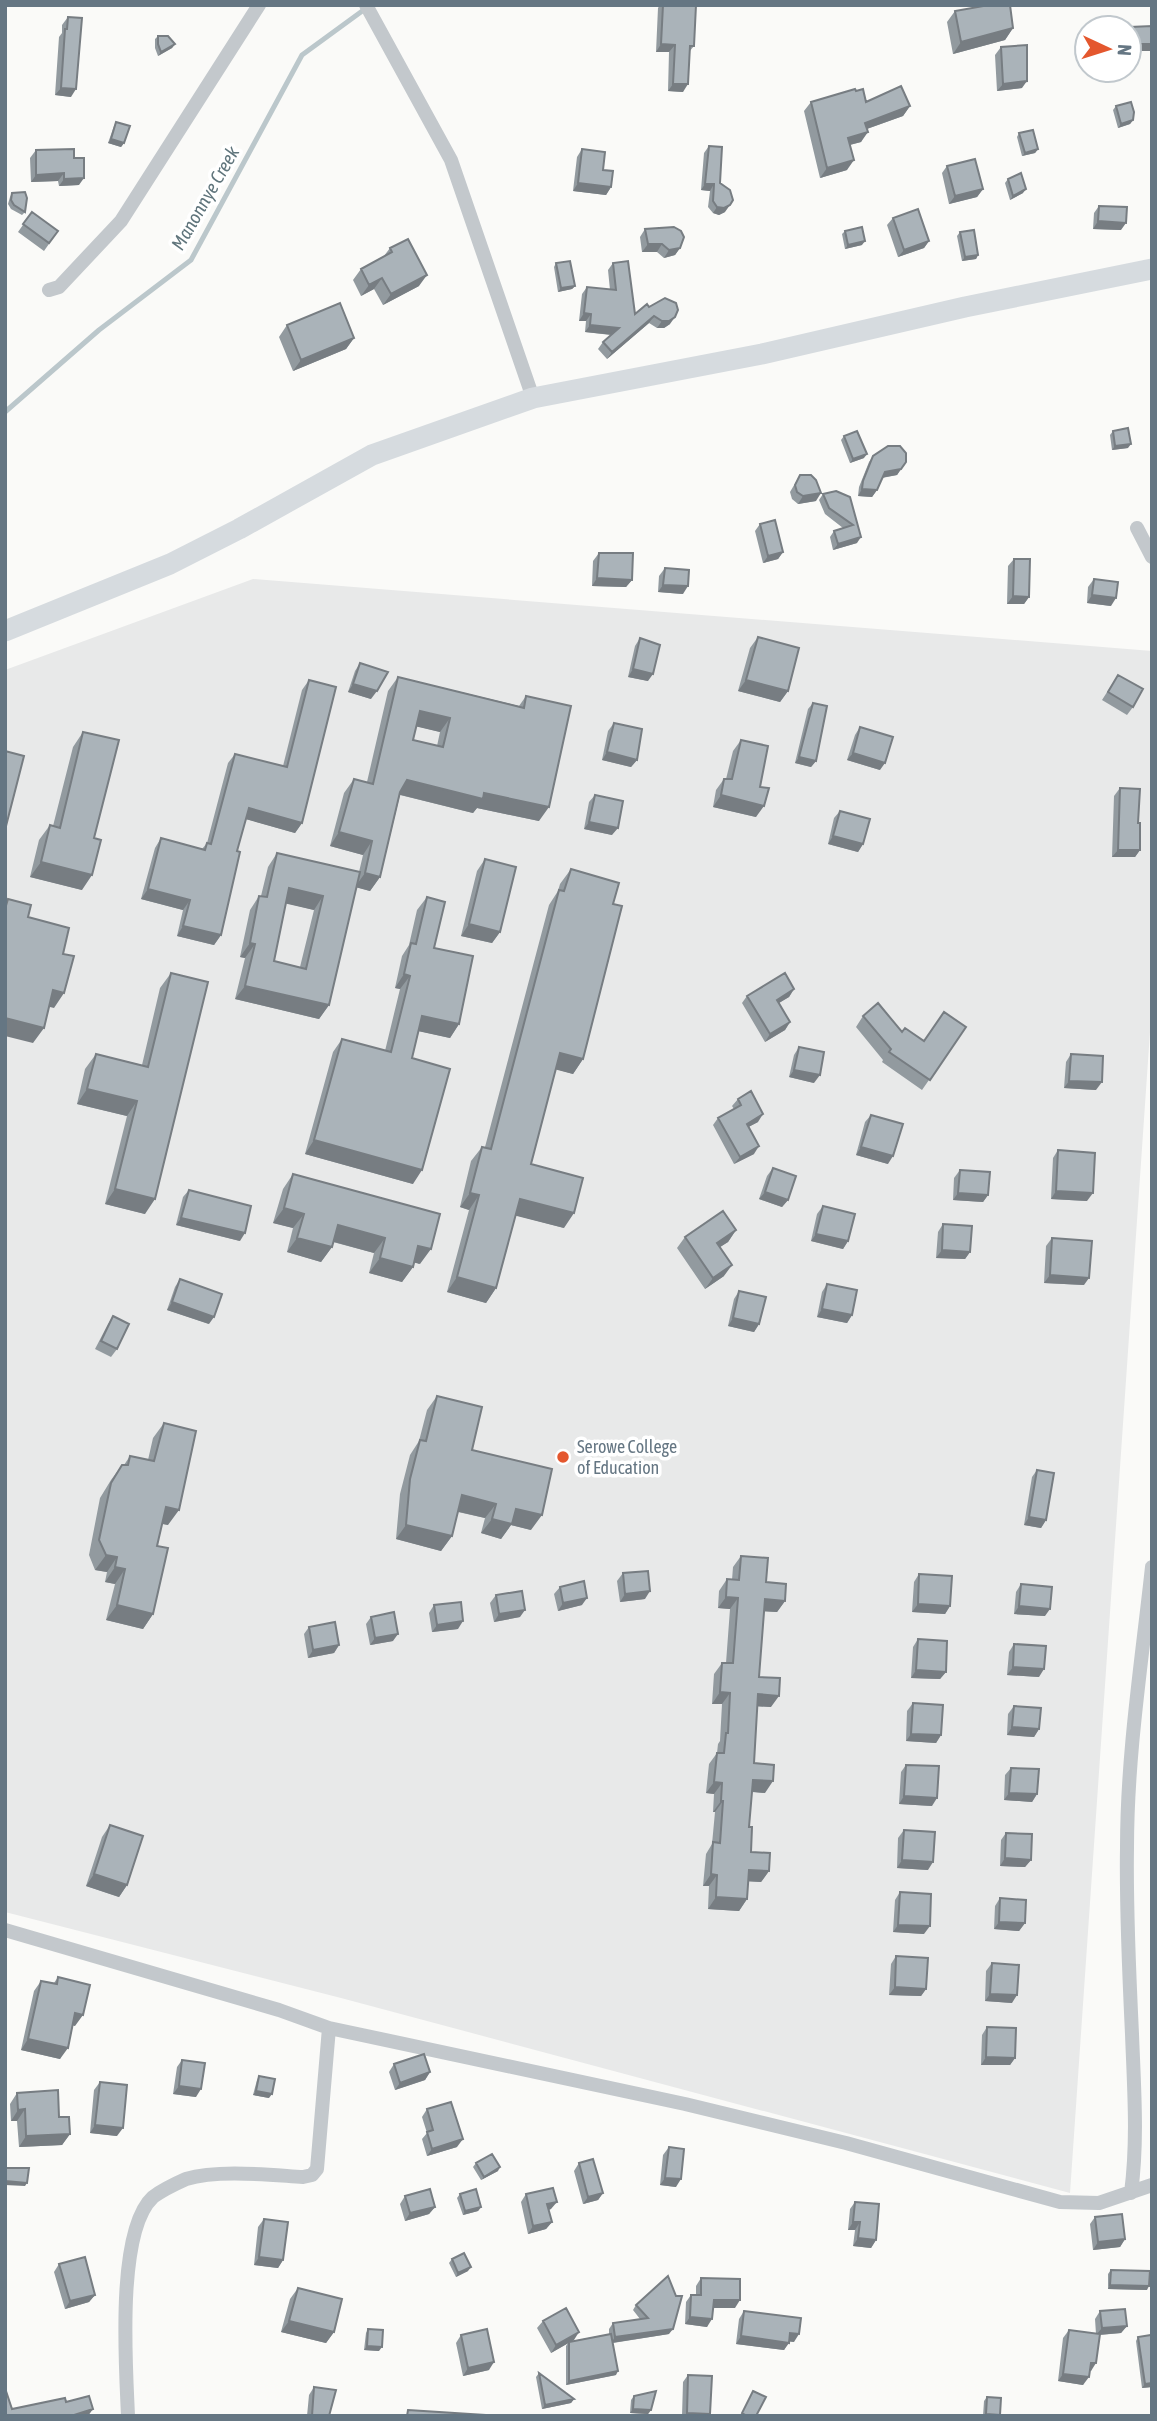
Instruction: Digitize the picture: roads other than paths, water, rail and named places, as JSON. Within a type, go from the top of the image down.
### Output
[{"type":"street","points":[[49,290],[59,287],[121,221],[259,5]]},
{"type":"street","points":[[366,5],[451,160],[533,398]]},
{"type":"street","points":[[5,631],[170,564],[372,455],[533,398],[762,354],[965,307],[1152,270]]},
{"type":"street","points":[[1137,527],[1152,557]]},
{"type":"street","points":[[1131,2193],[1135,2161],[1136,2081],[1126,1850],[1128,1784],[1152,1567]]},
{"type":"street","points":[[5,1930],[279,2010],[329,2028],[685,2104],[846,2143],[1060,2202],[1090,2204],[1152,2185]]},
{"type":"street","points":[[128,2416],[126,2291],[136,2226],[153,2198],[186,2179],[233,2173],[303,2177],[312,2175],[317,2169],[329,2028]]},
{"type":"waterway","name":"Manonnye Creek","points":[[5,412],[99,330],[191,260],[302,55],[365,9]]},
{"type":"place","name":"Serowe College of Education","points":[[563,1457]]}]
